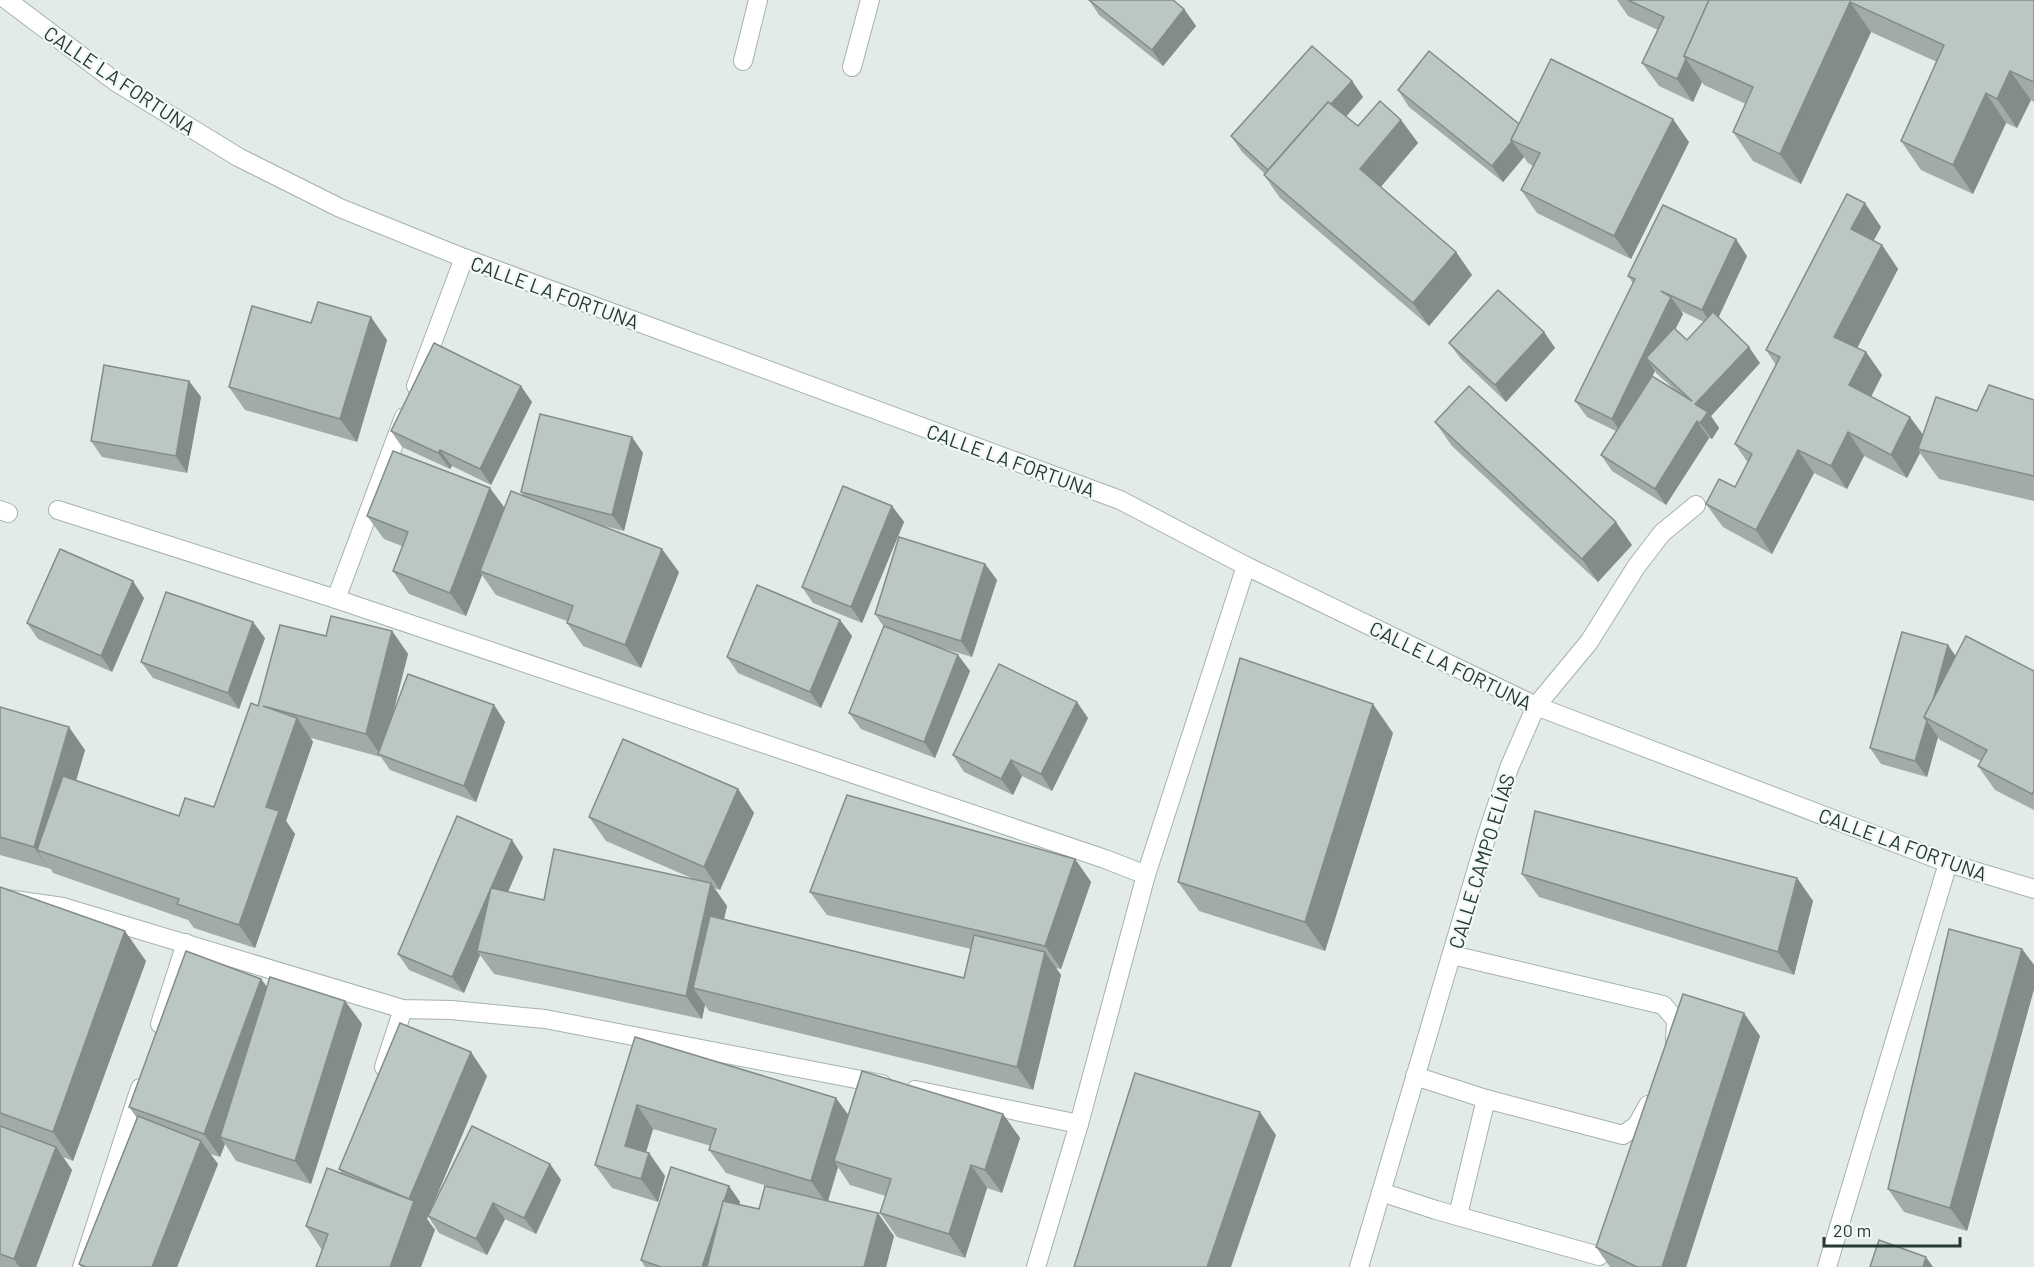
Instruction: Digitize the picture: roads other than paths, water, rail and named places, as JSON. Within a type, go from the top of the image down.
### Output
[{"type":"street","name":"CALLE LA FORTUNA","points":[[7,0],[19,6],[116,82],[238,157],[340,208],[464,258],[1120,500],[1246,566],[1536,706],[1948,863],[2034,889]]},
{"type":"street","points":[[743,62],[758,0]]},
{"type":"street","points":[[852,67],[870,0]]},
{"type":"street","points":[[336,599],[464,258]]},
{"type":"street","name":"CALLE CAMPO ELÍAS","points":[[1359,1267],[1486,838],[1509,768],[1536,706],[1589,642],[1636,567],[1662,533],[1696,505]]},
{"type":"street","points":[[58,510],[336,599],[1105,859],[1146,875]]},
{"type":"street","points":[[1036,1267],[1079,1124],[1146,875],[1246,566]]},
{"type":"street","points":[[1827,1267],[1948,863]]},
{"type":"street","points":[[0,898],[63,907],[403,1009],[451,1010],[545,1019],[1024,1111],[1079,1124]]},
{"type":"street","points":[[154,1044],[186,943]]},
{"type":"street","points":[[1452,955],[1663,1005],[1676,1020],[1676,1038],[1668,1058]]},
{"type":"street","points":[[377,1087],[403,1009]]},
{"type":"street","points":[[82,1267],[147,1066]]},
{"type":"street","points":[[1415,1076],[1486,1099],[1623,1135],[1638,1125],[1655,1089]]},
{"type":"street","points":[[1458,1215],[1486,1099]]},
{"type":"street","points":[[1381,1192],[1599,1256]]}]
